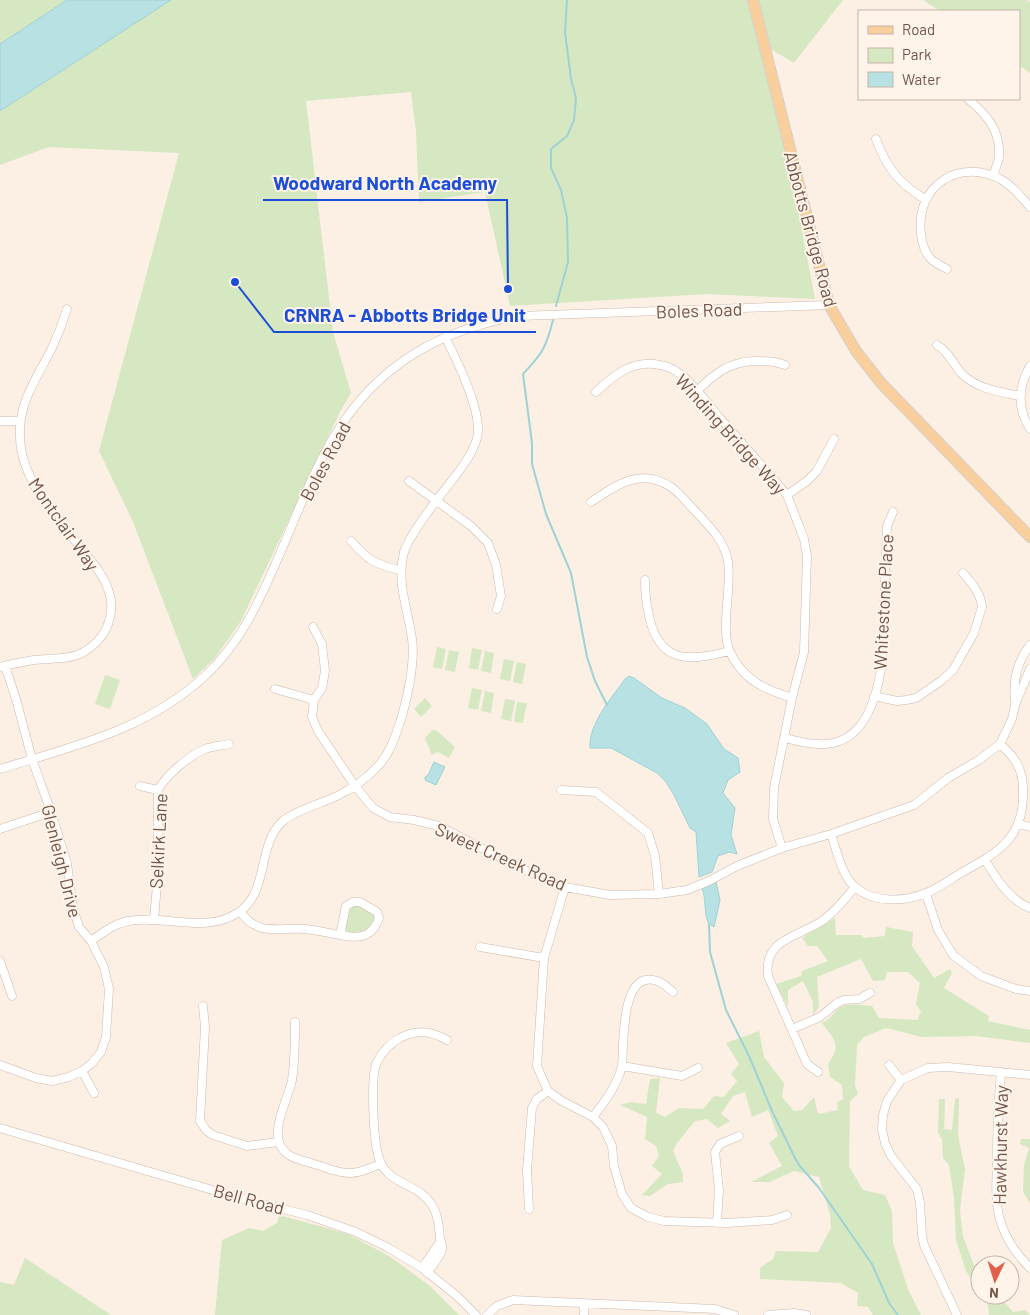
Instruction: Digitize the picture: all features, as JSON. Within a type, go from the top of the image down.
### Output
[{"type":"main road","name":"Abbotts Bridge Road","points":[[753,0],[829,305],[856,351],[881,383],[1030,537]]},
{"type":"street","points":[[969,100],[987,116],[997,135],[998,157],[993,176]]},
{"type":"street","points":[[876,139],[882,157],[894,175],[908,188],[926,200]]},
{"type":"street","points":[[947,269],[930,258],[922,242],[920,225],[926,200],[945,178],[954,174],[972,171],[993,176],[1016,190],[1030,207]]},
{"type":"street","name":"Boles Road","points":[[0,769],[122,729],[146,718],[170,705],[209,672],[241,633],[266,585],[324,457],[346,418],[368,392],[399,364],[420,350],[466,328],[490,321],[519,316],[829,305]]},
{"type":"street","name":"Montclair Way","points":[[2,667],[34,660],[68,657],[85,652],[95,645],[103,635],[111,611],[109,593],[105,583],[90,558],[40,494],[30,477],[21,450],[20,421],[28,395],[53,346],[67,309]]},
{"type":"street","points":[[91,941],[106,930],[127,921],[154,919],[202,924],[221,921],[240,911],[254,896],[272,836],[284,820],[355,786],[379,766],[387,754],[398,723],[413,666],[412,640],[400,570],[405,550],[416,530],[469,457],[478,433],[476,406],[445,337]]},
{"type":"street","points":[[937,345],[945,350],[963,375],[975,383],[989,390],[1020,396]]},
{"type":"street","points":[[698,391],[728,365],[742,361],[773,361],[785,365]]},
{"type":"street","name":"Winding Bridge Way","points":[[596,392],[615,374],[631,366],[646,363],[670,368],[682,375],[698,391],[787,495],[804,539],[807,556],[804,652],[792,698],[774,788],[773,819],[782,848]]},
{"type":"street","points":[[1030,366],[1025,375],[1020,396],[1021,410],[1030,429]]},
{"type":"street","points":[[0,421],[20,421]]},
{"type":"street","points":[[787,495],[807,481],[817,471],[834,439]]},
{"type":"street","points":[[591,502],[631,480],[646,478],[671,488],[710,527],[724,547],[728,561],[729,576],[726,639],[729,651],[738,665],[755,684],[792,698]]},
{"type":"street","points":[[409,481],[471,526],[488,543],[496,565],[501,596],[497,609]]},
{"type":"street","name":"Whitestone Place","points":[[784,738],[828,744],[853,734],[867,716],[880,678],[887,526],[893,512]]},
{"type":"street","points":[[351,541],[367,559],[382,566],[400,570]]},
{"type":"street","points":[[874,696],[897,702],[916,698],[953,670],[974,634],[982,607],[982,603],[972,583],[963,573]]},
{"type":"street","points":[[645,580],[651,626],[654,636],[661,645],[671,652],[683,656],[697,657],[729,651]]},
{"type":"street","name":"Sweet Creek Road","points":[[313,627],[322,644],[325,671],[322,688],[314,700],[312,717],[318,731],[355,786],[378,812],[390,817],[438,826],[520,868],[565,887],[610,895],[659,894],[687,890],[736,866],[782,848],[831,834],[914,805],[948,778],[979,760],[1000,744],[1030,669]]},
{"type":"street","name":"Sweet Creek Road","points":[[1015,705],[1014,675],[1022,656],[1030,645]]},
{"type":"street","name":"Glenleigh Drive","points":[[0,1065],[29,1075],[52,1080],[82,1072],[101,1052],[106,1037],[109,989],[104,967],[91,941],[79,927],[73,908],[66,863],[51,812],[32,759],[16,699],[2,667]]},
{"type":"street","points":[[275,689],[314,700]]},
{"type":"street","name":"Selkirk Lane","points":[[154,919],[158,874],[158,790],[172,772],[188,760],[205,749],[229,744]]},
{"type":"street","points":[[831,834],[844,871],[855,888],[867,895],[882,900],[902,899],[926,894],[985,860],[1003,845],[1019,824],[1024,803],[1023,782],[1013,755],[1000,744]]},
{"type":"street","points":[[140,786],[158,790]]},
{"type":"street","points":[[561,790],[596,792],[648,833],[655,856],[659,894]]},
{"type":"street","points":[[0,829],[51,812]]},
{"type":"street","points":[[1019,824],[1030,827]]},
{"type":"street","points":[[985,860],[1001,885],[1022,905],[1030,908]]},
{"type":"street","points":[[565,887],[544,958],[536,1066],[548,1091],[562,1101],[593,1117],[604,1127],[610,1140],[622,1194],[631,1208],[648,1217],[664,1221],[717,1223],[772,1220],[787,1215]]},
{"type":"street","points":[[818,1072],[807,1064],[768,976],[766,965],[769,955],[775,947],[823,921],[855,888]]},
{"type":"street","points":[[926,894],[938,930],[953,955],[981,976],[1016,989],[1030,991]]},
{"type":"street","points":[[240,911],[247,921],[254,926],[305,929],[355,938],[363,936],[377,924],[377,912],[360,902],[353,902],[346,906],[340,935]]},
{"type":"street","points":[[480,947],[544,958]]},
{"type":"street","points":[[0,961],[12,996]]},
{"type":"street","points":[[593,1117],[612,1090],[619,1076],[622,1066],[628,1000],[632,989],[636,984],[645,980],[658,980],[673,992]]},
{"type":"street","points":[[792,1029],[820,1017],[837,1003],[844,1000],[859,999],[870,993]]},
{"type":"street","points":[[203,1006],[205,1027],[200,1121],[206,1130],[213,1135],[247,1146],[278,1142]]},
{"type":"street","points":[[295,1022],[295,1051],[291,1081],[281,1113],[278,1142],[287,1154],[337,1171],[352,1173],[381,1164]]},
{"type":"street","points":[[425,1270],[442,1250],[437,1212],[424,1195],[392,1176],[381,1164],[376,1147],[373,1105],[374,1076],[376,1063],[395,1040],[408,1034],[423,1031],[437,1034],[447,1040]]},
{"type":"street","points":[[889,1065],[901,1080]]},
{"type":"street","points":[[622,1066],[682,1076],[698,1068]]},
{"type":"street","points":[[957,1315],[924,1245],[917,1189],[891,1156],[885,1143],[882,1129],[887,1101],[901,1080],[928,1068],[948,1067],[1030,1075]]},
{"type":"street","points":[[82,1072],[94,1093]]},
{"type":"street","name":"Hawkhurst Way","points":[[1001,1072],[997,1114],[997,1207],[1001,1224],[1008,1239],[1030,1268]]},
{"type":"street","points":[[529,1209],[528,1170],[532,1108],[537,1099],[548,1091]]},
{"type":"street","name":"Bell Road","points":[[0,1128],[332,1223],[371,1239],[425,1270],[476,1315]]},
{"type":"street","points":[[717,1223],[719,1190],[715,1152],[720,1144],[739,1136]]},
{"type":"street","points":[[487,1315],[497,1306],[513,1300],[716,1309],[734,1315]]},
{"type":"street","points":[[584,1303],[584,1315]]},
{"type":"street","points":[[768,1315],[794,1313],[806,1315]]},
{"type":"green space","points":[[0,0],[67,0],[0,44]]},
{"type":"green space","points":[[171,0],[843,0],[794,63],[767,47],[815,299],[706,294],[510,306],[485,192],[419,202],[416,132],[411,92],[306,101],[333,332],[351,393],[340,412],[241,621],[215,658],[193,679],[133,522],[99,451],[179,153],[49,147],[0,165],[0,111],[100,46],[118,23]]},
{"type":"green space","points":[[923,0],[1027,0],[1030,2],[1030,73],[1020,66],[1020,10],[938,10]]},
{"type":"green space","points":[[437,647],[446,649],[442,669],[433,667]]},
{"type":"green space","points":[[472,648],[482,650],[478,670],[469,668]]},
{"type":"green space","points":[[449,650],[459,652],[455,672],[445,670]]},
{"type":"green space","points":[[485,651],[494,653],[491,673],[481,671]]},
{"type":"green space","points":[[504,659],[514,661],[510,681],[500,679]]},
{"type":"green space","points":[[517,662],[526,664],[522,684],[513,682]]},
{"type":"green space","points":[[105,675],[120,680],[110,709],[95,704]]},
{"type":"green space","points":[[472,688],[482,690],[478,710],[468,708]]},
{"type":"green space","points":[[485,691],[494,693],[491,713],[481,711]]},
{"type":"green space","points":[[425,698],[432,706],[421,717],[414,709]]},
{"type":"green space","points":[[505,699],[515,701],[511,721],[501,719]]},
{"type":"green space","points":[[517,702],[527,703],[523,723],[514,722]]},
{"type":"green space","points":[[432,730],[437,731],[455,747],[449,758],[438,752],[432,755],[425,738]]},
{"type":"green space","points":[[353,905],[365,909],[376,917],[369,929],[358,934],[348,933],[345,929],[347,910]]},
{"type":"green space","points":[[835,918],[836,935],[861,935],[864,938],[885,936],[886,927],[913,932],[912,946],[934,978],[950,969],[952,973],[944,988],[989,1016],[988,1021],[1030,1030],[1030,1043],[976,1036],[922,1037],[886,1028],[864,1037],[857,1045],[855,1085],[858,1094],[850,1101],[849,1166],[863,1190],[885,1195],[892,1211],[893,1243],[908,1289],[921,1315],[873,1315],[868,1307],[857,1306],[858,1293],[841,1283],[760,1279],[760,1268],[773,1259],[776,1251],[818,1252],[831,1228],[830,1214],[819,1177],[794,1171],[770,1182],[751,1182],[782,1166],[769,1143],[778,1136],[768,1110],[752,1117],[745,1092],[733,1096],[721,1114],[730,1121],[718,1128],[707,1119],[695,1121],[677,1143],[673,1151],[683,1174],[683,1182],[668,1184],[650,1196],[642,1195],[662,1174],[652,1166],[659,1156],[656,1146],[645,1139],[647,1117],[620,1105],[631,1102],[646,1104],[650,1079],[660,1078],[656,1113],[665,1117],[679,1108],[703,1109],[714,1096],[724,1097],[737,1081],[731,1074],[739,1064],[726,1043],[759,1031],[764,1057],[784,1083],[782,1097],[794,1111],[802,1110],[814,1097],[818,1114],[838,1110],[837,1103],[843,1099],[842,1085],[830,1077],[828,1064],[836,1047],[822,1023],[840,1007],[849,1005],[872,1006],[879,1018],[917,1020],[921,1012],[916,1004],[920,983],[908,972],[887,972],[885,980],[873,981],[861,959],[817,977],[819,1007],[813,1015],[813,1002],[803,981],[788,990],[788,1007],[776,984],[801,976],[802,971],[828,961],[817,946],[808,946],[802,938]]},
{"type":"green space","points":[[959,1098],[958,1135],[965,1169],[960,1210],[963,1237],[970,1255],[970,1277],[966,1271],[956,1240],[954,1198],[949,1165],[943,1158],[942,1139],[938,1133],[939,1099],[945,1099],[944,1129],[952,1130],[955,1099]]},
{"type":"green space","points":[[1021,1139],[1030,1139],[1030,1203],[1023,1192],[1024,1166],[1029,1148],[1020,1144]]},
{"type":"green space","points":[[279,1215],[348,1234],[389,1256],[430,1286],[459,1315],[215,1315],[222,1240],[249,1228],[263,1231],[277,1223]]},
{"type":"green space","points":[[25,1258],[111,1315],[0,1315],[0,1282],[14,1285]]},
{"type":"green space","points":[[988,1305],[1007,1305],[1013,1312],[1025,1310],[1030,1315],[989,1315]]},
{"type":"water","points":[[67,0],[171,0],[0,111],[0,44]]},
{"type":"water","points":[[629,676],[662,698],[685,708],[707,724],[724,749],[738,758],[740,772],[728,780],[723,793],[735,808],[731,835],[737,854],[729,852],[718,856],[712,872],[699,877],[696,832],[690,828],[666,782],[657,773],[611,748],[590,748],[590,739],[597,721],[614,694]]},
{"type":"water","points":[[434,762],[445,767],[436,785],[425,780]]},
{"type":"water","points":[[716,882],[720,900],[714,927],[707,920],[702,888]]},
{"type":"waterway","points":[[556,306],[568,262],[567,218],[561,190],[551,168],[551,149],[567,136],[574,120],[576,98],[571,79],[565,32],[567,0]]},
{"type":"waterway","points":[[553,320],[543,350],[523,374],[532,443],[532,464],[546,514],[571,573],[587,657],[595,681],[607,705]]},
{"type":"waterway","points":[[709,924],[710,952],[726,1010],[749,1056],[772,1111],[799,1165],[819,1188],[872,1264],[889,1303],[898,1315]]},
{"type":"place","name":"CRNRA - Abbotts Bridge Unit","points":[[235,282]]},
{"type":"place","name":"Woodward North Academy","points":[[508,289]]}]
